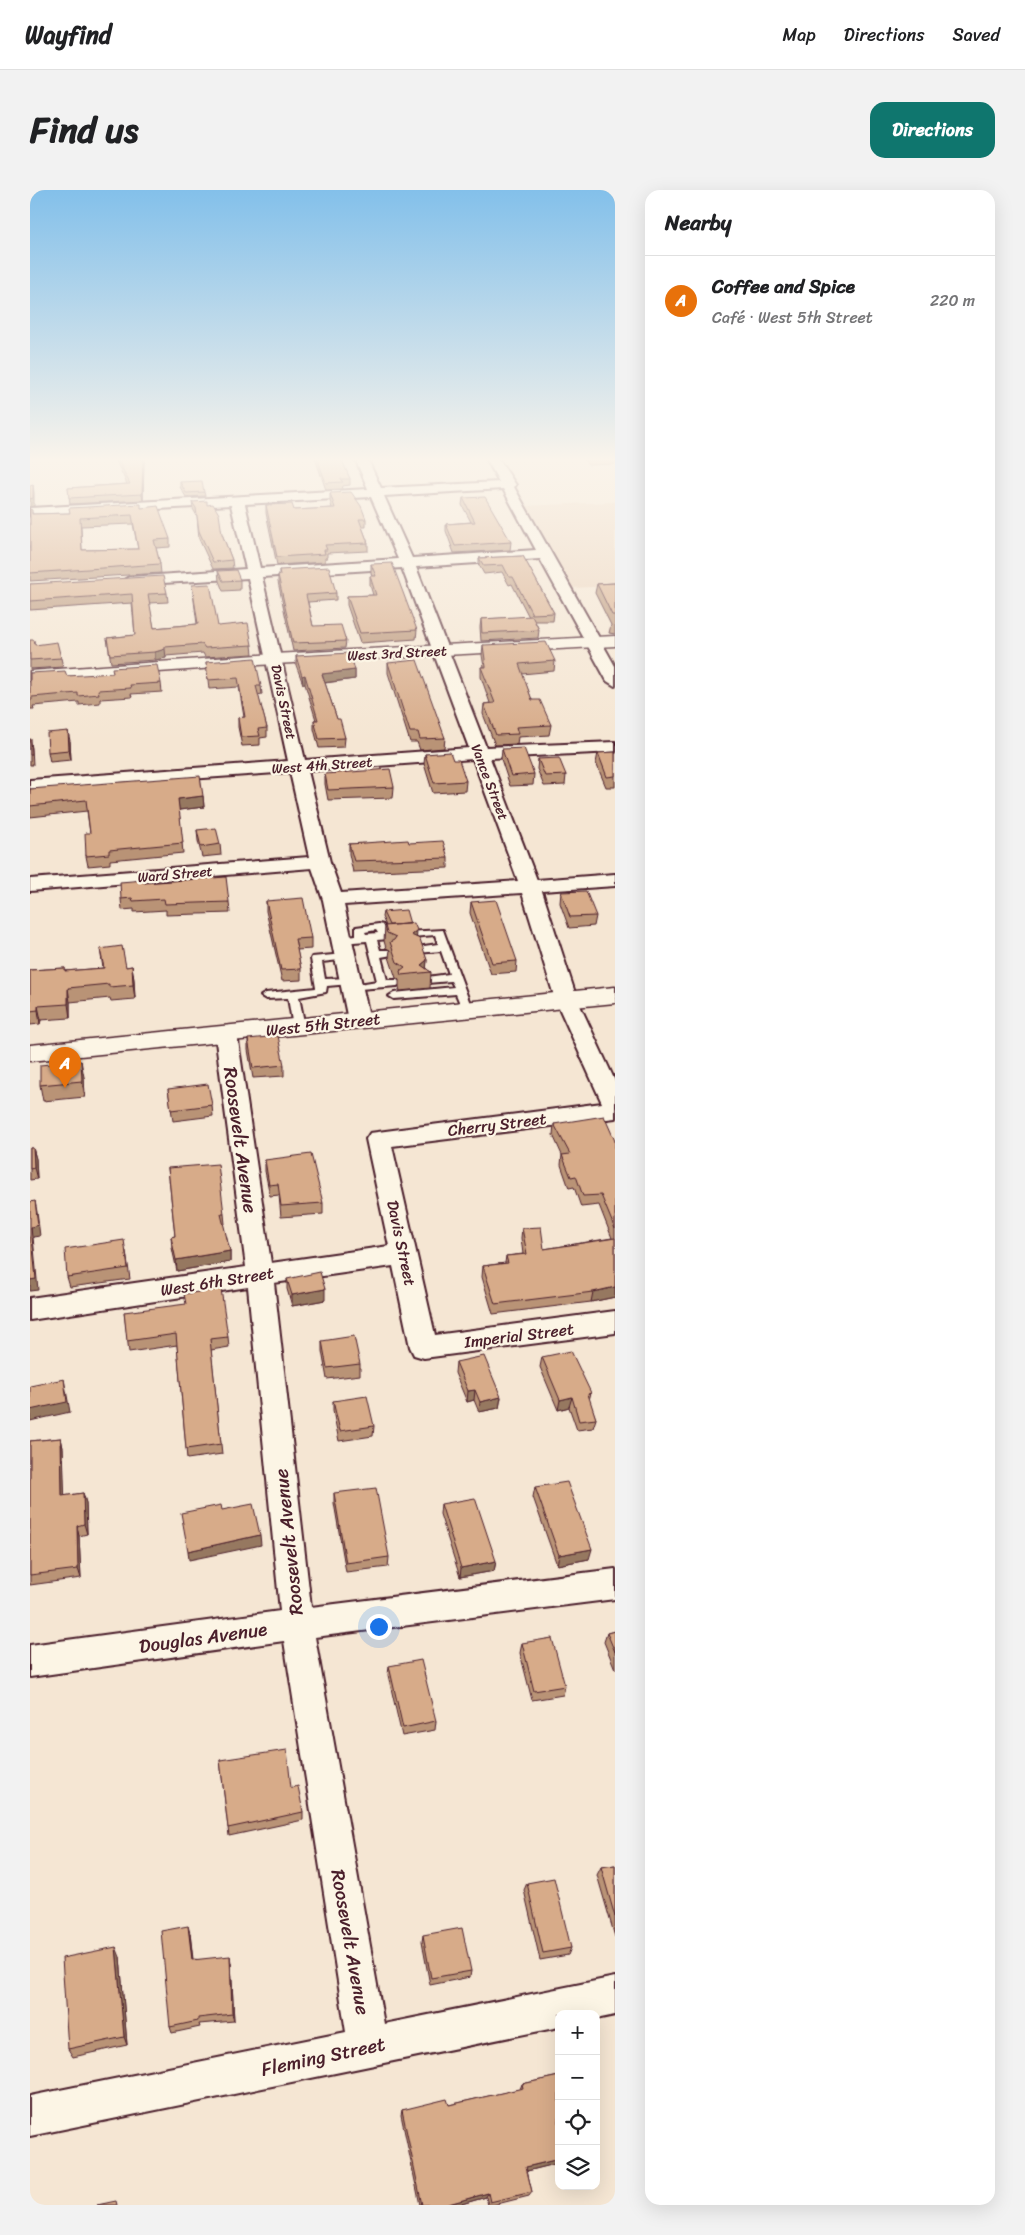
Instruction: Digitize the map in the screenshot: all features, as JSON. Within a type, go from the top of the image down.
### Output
[{"type":"street","name":"Davis Street","points":[[248,552],[320,862],[332,900],[358,1020]]},
{"type":"street","name":"Vance Street","points":[[403,552],[530,886],[566,999],[615,1108]]},
{"type":"street","points":[[117,581],[545,554],[615,681]]},
{"type":"street","name":"West 3rd Street","points":[[30,676],[274,659],[615,641]]},
{"type":"street","name":"West 4th Street","points":[[30,785],[298,768],[479,753],[615,747]]},
{"type":"street","name":"Ward Street","points":[[30,886],[320,862]]},
{"type":"street","points":[[332,900],[615,880]]},
{"type":"street","name":"West 5th Street","points":[[30,1053],[358,1020],[398,1006],[463,1000],[566,999],[615,995]]},
{"type":"street","name":"Roosevelt Avenue","points":[[226,1034],[260,1275],[297,1624],[368,2047]]},
{"type":"street","name":"Cherry Street","points":[[378,1138],[615,1108]]},
{"type":"street","name":"Davis Street","points":[[378,1138],[424,1347]]},
{"type":"street","name":"West 6th Street","points":[[30,1310],[405,1254]]},
{"type":"street","name":"Imperial Street","points":[[424,1347],[615,1322]]},
{"type":"street","name":"Douglas Avenue","points":[[30,1661],[297,1624],[615,1584]]},
{"type":"street","name":"Fleming Street","points":[[30,2116],[615,1996]]},
{"type":"lane","points":[[266,996],[322,990],[316,959],[366,938],[439,932],[463,1000]]},
{"type":"lane","points":[[366,938],[375,954],[383,984],[398,1006]]},
{"type":"lane","points":[[417,950],[444,947]]},
{"type":"lane","points":[[375,954],[388,953]]},
{"type":"lane","points":[[427,980],[455,977]]},
{"type":"lane","points":[[321,983],[397,983]]},
{"type":"lane","points":[[293,994],[299,1027]]},
{"type":"shaded area","points":[[550,552],[615,552],[615,586],[571,588]]},
{"type":"building","points":[[30,552],[157,552],[160,564],[30,573]]},
{"type":"building","points":[[208,552],[229,552],[232,560],[213,562]]},
{"type":"building","points":[[276,552],[325,552],[325,554],[277,557]]},
{"type":"building","points":[[523,556],[554,613],[532,614],[513,577],[509,577],[503,565],[484,566],[479,558]]},
{"type":"building","points":[[392,563],[417,630],[360,633],[347,596],[376,595],[370,576],[376,576],[371,564]]},
{"type":"building","points":[[329,567],[336,593],[306,595],[313,626],[341,625],[346,641],[293,643],[278,575],[280,575],[279,570]]},
{"type":"building","points":[[236,570],[240,580],[223,581],[218,571]]},
{"type":"building","points":[[163,576],[167,593],[148,594],[154,628],[198,624],[192,585],[210,584],[218,626],[248,623],[252,645],[205,648],[202,644],[165,647],[165,649],[155,652],[110,655],[107,638],[135,635],[132,594],[30,601],[30,584]]},
{"type":"building","points":[[615,583],[615,615],[612,615],[597,584]]},
{"type":"building","points":[[532,616],[539,630],[482,633],[481,619]]},
{"type":"building","points":[[30,640],[34,640],[35,645],[57,642],[61,658],[30,660]]},
{"type":"building","points":[[546,642],[555,661],[519,664],[532,700],[540,700],[551,725],[516,727],[518,734],[496,735],[484,704],[495,703],[481,667],[486,667],[483,645]]},
{"type":"building","points":[[350,653],[355,670],[322,674],[337,719],[340,719],[345,738],[319,739],[314,720],[318,720],[305,675],[302,676],[296,656]]},
{"type":"building","points":[[255,658],[261,686],[256,686],[267,728],[258,729],[260,736],[241,737],[238,718],[245,717],[238,678],[208,680],[206,662]]},
{"type":"building","points":[[417,660],[445,738],[420,739],[418,732],[410,732],[388,663]]},
{"type":"building","points":[[157,665],[161,683],[130,685],[131,688],[98,690],[99,694],[78,696],[78,693],[32,697],[32,700],[30,700],[30,673],[65,671],[67,676],[113,673],[112,668]]},
{"type":"building","points":[[68,731],[69,750],[48,752],[47,733]]},
{"type":"building","points":[[31,739],[32,755],[30,755]]},
{"type":"building","points":[[524,748],[534,774],[511,776],[502,749]]},
{"type":"building","points":[[450,752],[453,760],[459,760],[466,781],[434,783],[425,754]]},
{"type":"building","points":[[615,752],[615,776],[607,777],[598,753]]},
{"type":"building","points":[[559,758],[566,775],[545,776],[538,759]]},
{"type":"building","points":[[390,769],[394,787],[328,790],[325,774]]},
{"type":"building","points":[[200,776],[203,796],[178,799],[183,843],[109,850],[109,854],[86,856],[85,833],[90,833],[86,800],[30,806],[30,789]]},
{"type":"building","points":[[216,828],[220,844],[201,847],[197,830]]},
{"type":"building","points":[[408,840],[409,843],[443,841],[448,858],[354,861],[349,844]]},
{"type":"building","points":[[226,877],[229,902],[165,904],[164,899],[133,901],[132,898],[121,899],[120,882],[144,880],[144,883]]},
{"type":"building","points":[[586,891],[596,916],[570,917],[561,892]]},
{"type":"building","points":[[303,898],[311,938],[295,939],[301,969],[281,970],[266,901]]},
{"type":"building","points":[[496,900],[517,961],[492,963],[471,902]]},
{"type":"building","points":[[406,910],[410,924],[389,925],[383,912]]},
{"type":"building","points":[[414,923],[417,930],[411,935],[420,939],[427,960],[421,965],[431,972],[401,975],[400,971],[405,967],[397,962],[390,942],[396,937],[387,933],[385,926]]},
{"type":"building","points":[[122,946],[126,967],[132,966],[133,985],[109,987],[109,984],[68,988],[68,1004],[38,1006],[38,1010],[30,1011],[30,970],[65,968],[65,971],[104,968],[100,949]]},
{"type":"building","points":[[278,1036],[284,1065],[253,1068],[248,1039]]},
{"type":"building","points":[[81,1061],[82,1081],[40,1085],[40,1065]]},
{"type":"building","points":[[208,1084],[212,1105],[171,1110],[168,1089]]},
{"type":"building","points":[[604,1116],[615,1141],[615,1229],[601,1195],[583,1196],[576,1176],[571,1177],[562,1155],[570,1154],[554,1124]]},
{"type":"building","points":[[30,1148],[33,1148],[34,1168],[30,1169]]},
{"type":"building","points":[[311,1154],[323,1203],[281,1206],[278,1184],[269,1185],[265,1160]]},
{"type":"building","points":[[218,1164],[224,1214],[221,1214],[230,1251],[176,1260],[171,1237],[175,1236],[168,1168]]},
{"type":"building","points":[[35,1201],[38,1225],[31,1227],[36,1279],[30,1280],[30,1202]]},
{"type":"building","points":[[541,1227],[544,1249],[615,1238],[615,1287],[593,1292],[495,1304],[483,1266],[508,1263],[506,1256],[527,1254],[522,1228]]},
{"type":"building","points":[[124,1240],[128,1268],[67,1277],[65,1249]]},
{"type":"building","points":[[320,1272],[325,1289],[292,1295],[287,1279]]},
{"type":"building","points":[[221,1289],[228,1337],[210,1339],[221,1444],[186,1449],[176,1334],[127,1341],[124,1312],[186,1304],[184,1294]]},
{"type":"building","points":[[354,1336],[360,1364],[327,1368],[322,1341]]},
{"type":"building","points":[[571,1351],[591,1393],[588,1394],[596,1419],[579,1421],[572,1397],[560,1400],[542,1357]]},
{"type":"building","points":[[484,1356],[501,1397],[480,1402],[475,1390],[468,1391],[456,1362]]},
{"type":"building","points":[[64,1379],[67,1402],[30,1410],[30,1386]]},
{"type":"building","points":[[367,1396],[374,1426],[340,1431],[333,1401]]},
{"type":"building","points":[[61,1438],[62,1496],[83,1493],[84,1524],[77,1526],[78,1569],[30,1575],[30,1441]]},
{"type":"building","points":[[567,1482],[592,1549],[559,1555],[535,1487]]},
{"type":"building","points":[[376,1488],[389,1557],[346,1563],[334,1493]]},
{"type":"building","points":[[475,1498],[496,1561],[461,1568],[441,1504]]},
{"type":"building","points":[[253,1504],[260,1535],[188,1551],[181,1513],[221,1505],[222,1510]]},
{"type":"building","points":[[615,1631],[615,1652],[607,1633]]},
{"type":"building","points":[[552,1638],[565,1686],[534,1691],[522,1643]]},
{"type":"building","points":[[421,1660],[436,1721],[403,1728],[389,1666]]},
{"type":"building","points":[[287,1750],[291,1788],[298,1786],[303,1812],[228,1828],[220,1760]]},
{"type":"building","points":[[615,1865],[615,1917],[601,1867]]},
{"type":"building","points":[[554,1878],[571,1948],[543,1953],[527,1883]]},
{"type":"building","points":[[188,1926],[192,1960],[230,1956],[232,2014],[198,2018],[198,2021],[170,2027],[161,1931]]},
{"type":"building","points":[[462,1928],[471,1971],[431,1978],[423,1935]]},
{"type":"building","points":[[116,1947],[124,2037],[68,2049],[62,1958]]},
{"type":"building","points":[[555,2077],[555,2160],[526,2167],[532,2192],[490,2202],[488,2193],[445,2205],[422,2205],[402,2110],[447,2099],[449,2105],[523,2088],[522,2084]]},
{"type":"building","points":[[116,2201],[117,2205],[97,2205]]},
{"type":"place","name":"Coffee and Spice","points":[[65,1088]]}]
